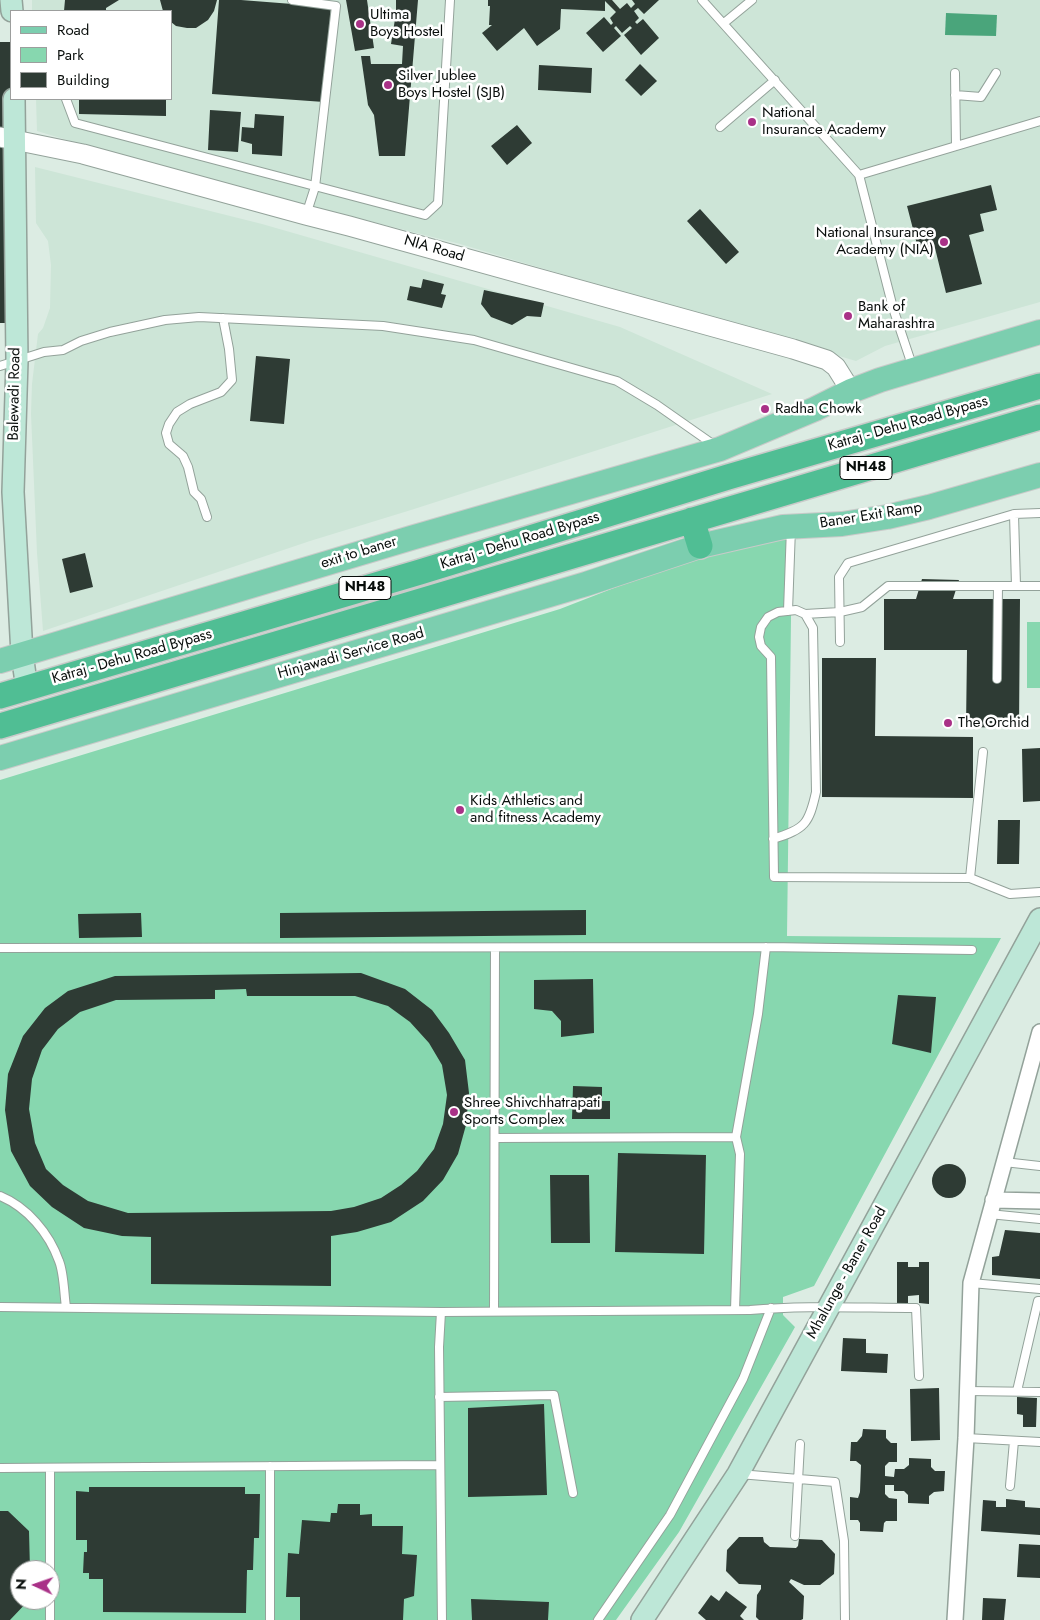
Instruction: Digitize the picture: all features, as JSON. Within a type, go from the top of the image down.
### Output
[{"type":"highway","name":"Katraj - Dehu Road Bypass","points":[[0,696],[420,572],[728,477],[1040,386]]},
{"type":"highway","name":"Katraj - Dehu Road Bypass","points":[[0,726],[1040,416]]},
{"type":"highway","points":[[692,520],[700,546]]},
{"type":"main road","name":"Balewadi Road","points":[[14,100],[8,133],[8,363],[22,654],[27,688]]},
{"type":"main road","points":[[728,477],[720,450],[815,409],[851,391],[880,380],[1040,332]]},
{"type":"main road","name":"exit to baner","points":[[0,661],[420,535],[720,450]]},
{"type":"main road","name":"Baner Exit Ramp","points":[[700,546],[783,527],[842,524],[887,517],[929,508],[1040,475]]},
{"type":"main road","name":"Hinjawadi Service Road","points":[[0,758],[577,587],[700,546]]},
{"type":"main road","points":[[166,677],[173,706]]},
{"type":"main road","name":"Mhalunge - Baner Road","points":[[642,1620],[738,1474],[815,1329],[1040,919]]},
{"type":"street","name":"NIA Road","points":[[8,133],[405,241],[827,360],[836,367],[851,391]]},
{"type":"street","points":[[955,1620],[966,1438],[971,1283],[1040,1032]]},
{"type":"street","points":[[991,1207],[1040,1201]]},
{"type":"lane","points":[[292,0],[336,6],[315,187],[306,215]]},
{"type":"lane","points":[[66,100],[75,123],[425,215],[438,203],[450,0]]},
{"type":"lane","points":[[702,0],[859,175],[892,308],[913,370]]},
{"type":"lane","points":[[724,23],[752,0]]},
{"type":"lane","points":[[955,73],[956,146]]},
{"type":"lane","points":[[955,95],[981,97],[996,73]]},
{"type":"lane","points":[[720,127],[775,80]]},
{"type":"lane","points":[[859,175],[1040,121]]},
{"type":"lane","points":[[8,363],[44,352],[64,350],[81,341],[140,324],[199,317],[383,326],[474,340],[617,381],[657,404],[720,450]]},
{"type":"lane","points":[[206,517],[201,499],[194,492],[188,467],[183,456],[169,444],[166,433],[177,412],[190,404],[221,392],[232,380],[223,318]]},
{"type":"lane","points":[[840,642],[840,577],[848,562],[1014,514],[1040,513]]},
{"type":"lane","points":[[1014,514],[1016,586]]},
{"type":"lane","points":[[788,611],[791,527]]},
{"type":"lane","points":[[1040,586],[888,586],[862,607],[840,612],[805,614],[796,610],[778,612],[768,617],[761,627],[759,637],[761,646],[771,657],[774,877],[970,878],[1010,894],[1040,892]]},
{"type":"lane","points":[[997,679],[998,586]]},
{"type":"lane","points":[[774,839],[790,834],[804,825],[810,815],[816,792],[813,628],[805,614]]},
{"type":"lane","points":[[970,878],[983,752]]},
{"type":"lane","points":[[0,948],[766,948],[972,950]]},
{"type":"lane","points":[[494,1311],[496,948]]},
{"type":"lane","points":[[735,1310],[740,1154],[736,1137],[758,1014],[766,948]]},
{"type":"lane","points":[[495,1138],[736,1137]]},
{"type":"lane","points":[[1004,1162],[1040,1166]]},
{"type":"lane","points":[[0,1196],[14,1201],[45,1231],[60,1262],[66,1307]]},
{"type":"lane","points":[[991,1207],[1040,1219]]},
{"type":"lane","points":[[971,1283],[1040,1289]]},
{"type":"lane","points":[[1017,1391],[1038,1301],[1040,1301]]},
{"type":"lane","points":[[0,1307],[441,1312],[735,1310],[828,1307],[916,1308],[919,1376]]},
{"type":"lane","points":[[598,1620],[670,1515],[737,1392],[771,1308]]},
{"type":"lane","points":[[441,1312],[439,1347],[442,1620]]},
{"type":"lane","points":[[968,1391],[1040,1392]]},
{"type":"lane","points":[[440,1397],[554,1395],[572,1493]]},
{"type":"lane","points":[[966,1438],[1040,1442]]},
{"type":"lane","points":[[1010,1486],[1014,1441]]},
{"type":"lane","points":[[795,1536],[800,1444]]},
{"type":"lane","points":[[0,1468],[440,1465]]},
{"type":"lane","points":[[270,1466],[270,1620]]},
{"type":"lane","points":[[50,1468],[50,1560]]},
{"type":"lane","points":[[738,1474],[835,1482],[844,1541],[846,1620]]},
{"type":"shaded area","name":"National Insurance Academy","points":[[32,0],[1040,0],[1040,302],[885,346],[856,361],[460,244],[97,149],[37,131],[36,100],[172,100],[172,10],[32,10]]},
{"type":"shaded area","points":[[946,13],[997,15],[996,36],[945,35]]},
{"type":"shaded area","points":[[35,167],[262,224],[620,327],[772,394],[310,541],[43,631],[37,553],[31,414],[32,384],[38,334],[43,328],[50,308],[51,265],[48,241],[36,223]]},
{"type":"green space","name":"Shree Shivchhatrapati Sports Complex","points":[[792,538],[787,936],[1001,938],[814,1286],[783,1297],[783,1315],[795,1327],[679,1532],[616,1620],[0,1620],[0,780],[560,609],[619,586],[740,545]]},
{"type":"green space","points":[[1027,622],[1040,622],[1040,688],[1027,688]]},
{"type":"building","points":[[65,0],[119,0],[106,8],[106,10],[64,10]]},
{"type":"building","points":[[160,0],[217,0],[214,11],[208,20],[196,28],[176,26],[172,23],[172,10],[163,10]]},
{"type":"building","points":[[219,0],[331,7],[324,102],[212,94]]},
{"type":"building","name":"Ultima Boys Hostel","points":[[346,0],[367,0],[374,48],[355,51]]},
{"type":"building","name":"Silver Jublee Boys Hostel (SJB)","points":[[396,0],[418,0],[405,156],[379,156],[374,115],[368,105],[361,56],[370,56],[371,64],[402,64],[403,46],[391,44]]},
{"type":"building","points":[[488,0],[612,0],[620,9],[627,3],[631,8],[635,4],[632,0],[659,0],[644,14],[638,8],[634,11],[639,18],[635,22],[637,24],[643,19],[659,38],[641,55],[624,35],[632,28],[630,26],[622,33],[616,26],[614,28],[621,36],[603,52],[586,33],[604,17],[611,25],[613,23],[610,18],[616,12],[605,1],[605,11],[561,9],[560,29],[537,46],[524,28],[497,51],[482,33],[492,25],[489,25],[490,6],[488,6]]},
{"type":"building","points":[[0,42],[10,42],[10,100],[19,323],[0,323]]},
{"type":"building","points":[[640,64],[657,81],[641,96],[625,80]]},
{"type":"building","points":[[539,65],[592,68],[591,93],[538,90]]},
{"type":"building","points":[[79,100],[166,100],[166,116],[79,114]]},
{"type":"building","points":[[210,110],[241,112],[238,152],[208,150]]},
{"type":"building","points":[[255,114],[284,116],[282,156],[252,154],[252,144],[241,141],[242,127],[254,128]]},
{"type":"building","points":[[517,125],[532,143],[507,165],[491,146]]},
{"type":"building","name":"National Insurance Academy (NIA)","points":[[991,185],[997,210],[980,214],[984,231],[969,235],[982,284],[946,293],[935,248],[919,252],[907,206]]},
{"type":"building","points":[[700,209],[739,252],[726,264],[687,221]]},
{"type":"building","points":[[423,279],[444,284],[441,294],[446,295],[442,308],[407,300],[410,286],[421,288]]},
{"type":"building","points":[[484,290],[544,303],[541,317],[527,316],[512,325],[491,317],[481,304]]},
{"type":"building","points":[[256,356],[290,359],[284,424],[250,421]]},
{"type":"building","points":[[85,553],[93,587],[70,593],[62,559]]},
{"type":"building","points":[[922,579],[959,580],[953,599],[1020,599],[1019,728],[966,727],[967,650],[884,650],[884,599],[916,599]]},
{"type":"building","points":[[822,658],[876,658],[875,736],[973,737],[973,798],[822,797]]},
{"type":"building","points":[[1040,748],[1040,801],[1023,802],[1022,749]]},
{"type":"building","points":[[998,820],[1020,820],[1019,864],[997,864]]},
{"type":"building","points":[[586,910],[586,935],[280,938],[280,913]]},
{"type":"building","points":[[141,913],[142,937],[79,938],[78,914]]},
{"type":"building","points":[[361,973],[405,989],[432,1010],[449,1033],[465,1060],[469,1093],[466,1125],[458,1154],[443,1180],[423,1201],[391,1222],[357,1232],[331,1236],[331,1286],[151,1284],[151,1237],[122,1236],[84,1228],[52,1207],[30,1186],[11,1151],[5,1110],[8,1074],[23,1036],[45,1008],[68,991],[115,976]],"holes":[[[246,989],[247,996],[355,996],[388,1006],[410,1022],[429,1043],[442,1065],[447,1095],[443,1124],[434,1149],[417,1171],[401,1185],[381,1198],[354,1207],[331,1211],[128,1213],[88,1201],[63,1185],[46,1169],[35,1143],[29,1109],[32,1079],[42,1050],[58,1029],[80,1012],[116,1000],[215,999],[215,990]]]},
{"type":"building","points":[[593,979],[594,1033],[561,1037],[561,1021],[552,1011],[534,1009],[534,980]]},
{"type":"building","points":[[898,995],[936,997],[931,1053],[892,1044]]},
{"type":"building","points":[[573,1086],[602,1087],[602,1101],[610,1101],[610,1119],[572,1119]]},
{"type":"building","points":[[618,1153],[706,1155],[704,1254],[615,1252]]},
{"type":"building","points":[[949,1164],[961,1169],[966,1181],[961,1193],[949,1198],[937,1193],[932,1181],[937,1169]]},
{"type":"building","points":[[550,1175],[589,1175],[590,1243],[551,1243]]},
{"type":"building","points":[[1005,1230],[1040,1233],[1040,1279],[992,1275],[992,1257],[999,1256]]},
{"type":"building","points":[[897,1262],[908,1262],[908,1267],[919,1267],[919,1262],[929,1262],[929,1304],[919,1303],[919,1295],[908,1296],[908,1304],[897,1304]]},
{"type":"building","points":[[843,1338],[866,1339],[866,1353],[888,1354],[887,1373],[841,1371]]},
{"type":"building","points":[[939,1388],[940,1440],[911,1441],[910,1389]]},
{"type":"building","points":[[1017,1397],[1037,1398],[1036,1427],[1023,1427],[1023,1415],[1017,1414]]},
{"type":"building","points":[[544,1404],[547,1495],[468,1497],[468,1408]]},
{"type":"building","points":[[863,1429],[886,1430],[886,1438],[891,1443],[897,1443],[897,1462],[889,1462],[885,1466],[885,1476],[894,1477],[895,1469],[904,1469],[909,1465],[909,1458],[931,1459],[931,1467],[935,1471],[945,1471],[944,1491],[934,1492],[929,1496],[929,1504],[908,1503],[908,1495],[904,1491],[894,1491],[894,1485],[885,1485],[885,1494],[889,1498],[897,1499],[897,1521],[886,1521],[883,1532],[860,1531],[858,1520],[850,1520],[850,1497],[858,1498],[861,1465],[856,1461],[850,1461],[851,1442],[857,1442],[862,1436]]},
{"type":"building","points":[[89,1487],[245,1487],[245,1494],[260,1494],[259,1538],[254,1538],[253,1570],[247,1570],[246,1613],[103,1612],[103,1579],[89,1579],[89,1573],[83,1573],[84,1552],[87,1552],[87,1540],[76,1540],[76,1491],[89,1492]]},
{"type":"building","points":[[1006,1499],[1025,1501],[1025,1507],[1040,1508],[1040,1535],[981,1531],[983,1500],[996,1501],[996,1507],[1006,1507]]},
{"type":"building","points":[[338,1504],[360,1504],[360,1515],[372,1514],[372,1526],[403,1526],[402,1554],[417,1555],[414,1596],[404,1599],[403,1620],[300,1620],[300,1597],[286,1597],[288,1553],[299,1554],[302,1520],[330,1522],[331,1513],[337,1513]]},
{"type":"building","points":[[0,1511],[8,1511],[29,1531],[30,1560],[10,1560],[10,1610],[20,1610],[10,1620],[0,1620]]},
{"type":"building","points":[[739,1537],[763,1537],[764,1542],[770,1547],[796,1548],[799,1539],[822,1540],[835,1554],[834,1574],[820,1585],[804,1585],[791,1579],[789,1582],[804,1596],[803,1619],[759,1620],[756,1617],[757,1595],[761,1585],[739,1584],[726,1571],[727,1550]]},
{"type":"building","points":[[1019,1544],[1040,1545],[1040,1578],[1017,1577]]},
{"type":"building","points":[[726,1591],[747,1607],[740,1616],[744,1620],[706,1620],[698,1613],[711,1595],[719,1601]]},
{"type":"building","points":[[983,1598],[1006,1599],[1004,1620],[982,1620]]},
{"type":"building","points":[[471,1599],[549,1602],[548,1620],[472,1620]]},
{"type":"place","name":"Ultima Boys Hostel","points":[[360,24]]},
{"type":"place","name":"Silver Jublee Boys Hostel (SJB)","points":[[388,85]]},
{"type":"place","name":"National Insurance Academy","points":[[752,122]]},
{"type":"place","name":"National Insurance Academy (NIA)","points":[[944,242]]},
{"type":"place","name":"Bank of Maharashtra","points":[[848,316]]},
{"type":"place","name":"Radha Chowk","points":[[765,409]]},
{"type":"place","name":"The Orchid","points":[[948,723]]},
{"type":"place","name":"Kids Athletics and and fitness Academy","points":[[460,810]]},
{"type":"place","name":"Shree Shivchhatrapati Sports Complex","points":[[454,1112]]}]
